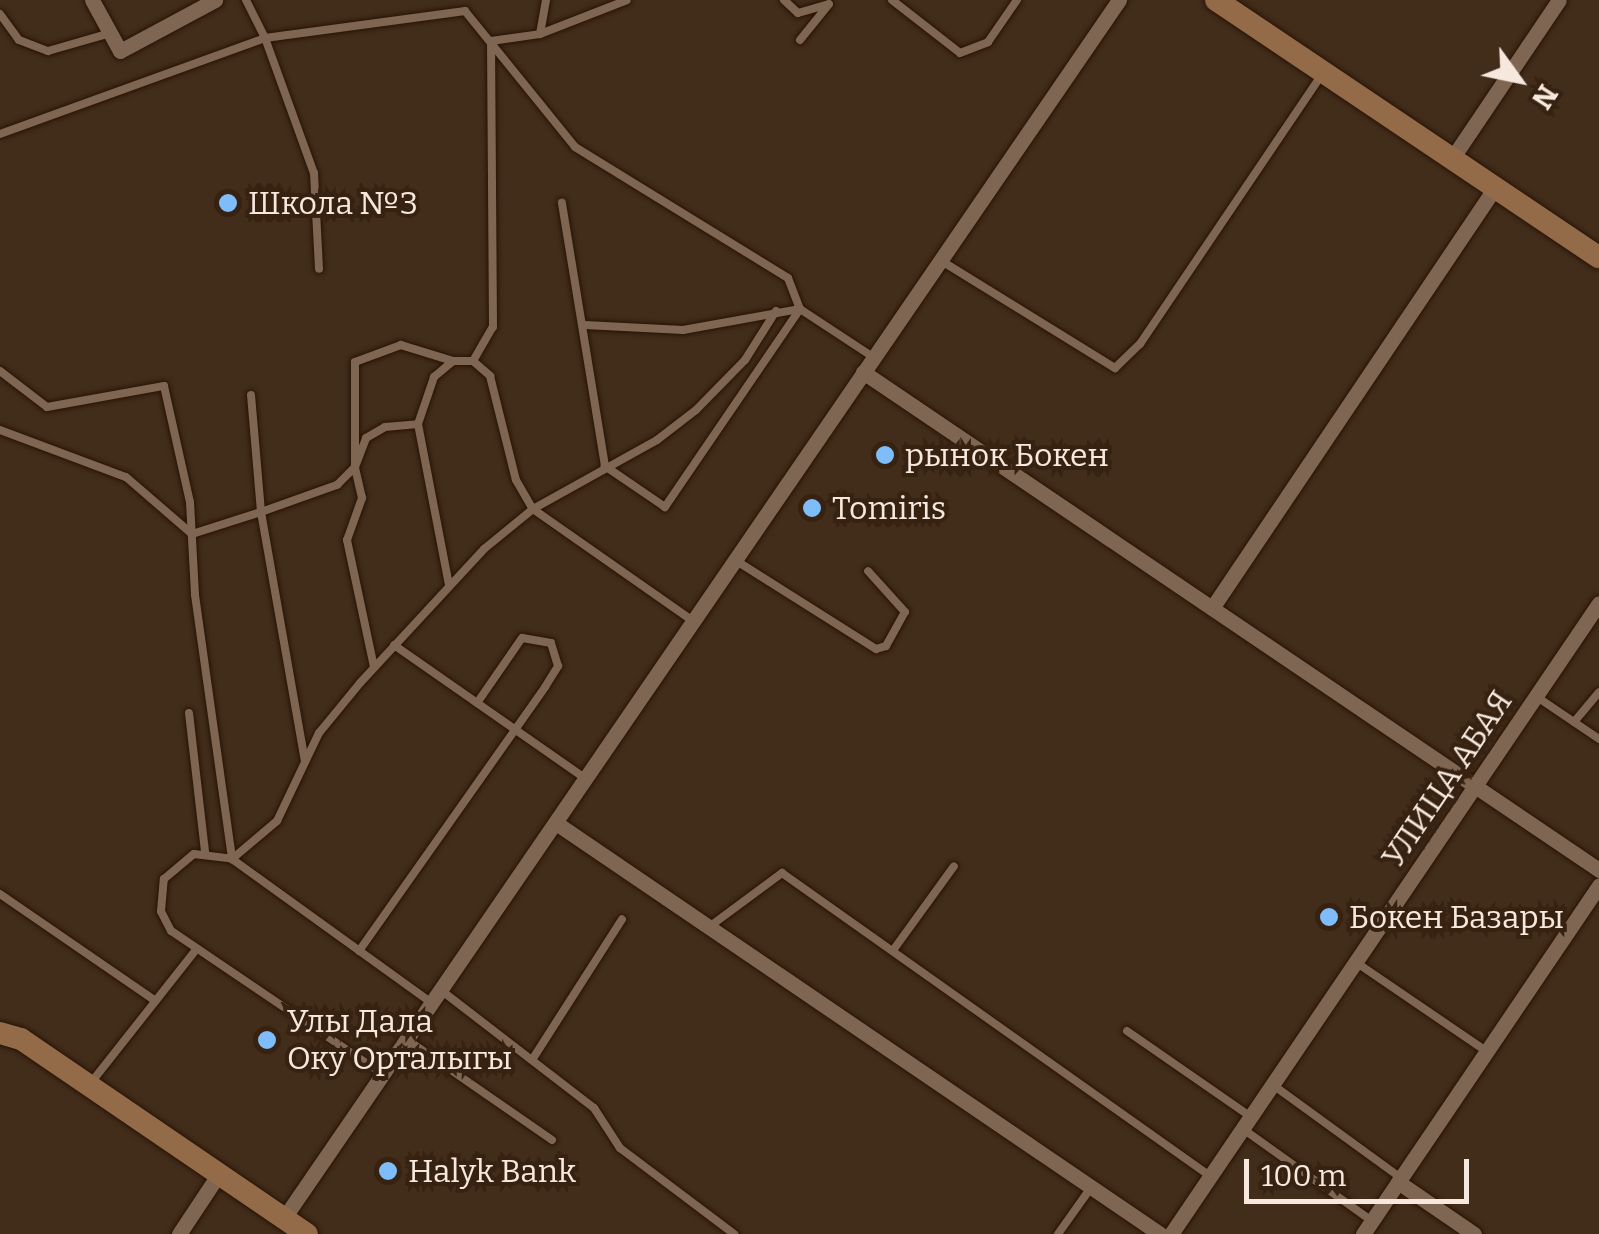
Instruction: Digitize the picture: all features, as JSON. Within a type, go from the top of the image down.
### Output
[{"type":"street","points":[[92,0],[107,34],[120,51],[215,0]]},
{"type":"street","points":[[284,1218],[1118,0]]},
{"type":"street","points":[[1216,0],[1599,257]]},
{"type":"street","points":[[1453,156],[1559,0]]},
{"type":"street","points":[[1212,608],[1496,186]]},
{"type":"street","points":[[863,372],[1599,870]]},
{"type":"street","name":"УЛИЦА АБАЯ","points":[[1171,1234],[1599,603]]},
{"type":"street","points":[[556,822],[1160,1234]]},
{"type":"street","points":[[1368,1227],[1599,885]]},
{"type":"street","points":[[0,1033],[21,1040],[307,1234]]},
{"type":"street","points":[[179,1234],[218,1174]]},
{"type":"street","points":[[1400,1180],[1474,1234]]},
{"type":"lane","points":[[246,0],[265,38],[314,173],[319,269]]},
{"type":"lane","points":[[540,34],[546,0]]},
{"type":"lane","points":[[491,41],[540,34],[627,0]]},
{"type":"lane","points":[[784,0],[798,12],[830,2]]},
{"type":"lane","points":[[892,0],[960,54],[988,42],[1017,0]]},
{"type":"lane","points":[[800,40],[830,2]]},
{"type":"lane","points":[[0,134],[265,38],[465,11],[576,147],[788,278],[800,309]]},
{"type":"lane","points":[[0,14],[19,40],[48,51],[107,34]]},
{"type":"lane","points":[[473,361],[493,326],[491,41]]},
{"type":"lane","points":[[940,260],[1115,368],[1140,344],[1323,72]]},
{"type":"lane","points":[[562,202],[605,466],[665,507],[800,309]]},
{"type":"lane","points":[[585,325],[683,330],[776,310],[800,309],[874,357]]},
{"type":"lane","points":[[232,859],[276,821],[320,732],[449,585],[534,509],[696,410],[745,360],[776,310]]},
{"type":"lane","points":[[374,666],[346,540],[362,498],[354,467],[355,362],[401,345],[453,361],[473,361],[490,376],[516,480],[534,509],[693,621]]},
{"type":"lane","points":[[449,585],[418,424],[434,378],[453,361]]},
{"type":"lane","points":[[0,370],[47,406],[164,386],[192,534],[232,859]]},
{"type":"lane","points":[[250,395],[262,512],[305,764]]},
{"type":"lane","points":[[192,534],[311,498],[354,467],[366,438],[385,427],[418,424]]},
{"type":"lane","points":[[0,430],[126,477],[192,534]]},
{"type":"lane","points":[[735,560],[876,650],[886,646],[905,612],[868,571]]},
{"type":"lane","points":[[359,951],[558,666],[550,644],[522,638],[478,703]]},
{"type":"lane","points":[[394,645],[586,780]]},
{"type":"lane","points":[[1574,722],[1599,692]]},
{"type":"lane","points":[[1536,696],[1599,739]]},
{"type":"lane","points":[[189,714],[205,852]]},
{"type":"lane","points":[[385,1075],[196,950],[165,922],[160,895],[178,862],[205,852],[232,859],[359,951],[532,1060],[594,1108],[620,1148],[734,1234]]},
{"type":"lane","points":[[894,949],[954,866]]},
{"type":"lane","points":[[709,927],[782,873],[1211,1176]]},
{"type":"lane","points":[[0,894],[153,1000]]},
{"type":"lane","points":[[532,1060],[622,919]]},
{"type":"lane","points":[[88,1088],[153,1000],[196,950]]},
{"type":"lane","points":[[1356,962],[1486,1051]]},
{"type":"lane","points":[[1127,1032],[1247,1123],[1368,1227]]},
{"type":"lane","points":[[408,1041],[552,1140]]},
{"type":"lane","points":[[1273,1085],[1400,1180]]},
{"type":"lane","points":[[1058,1234],[1091,1187]]},
{"type":"place","name":"Школа №3","points":[[228,203]]},
{"type":"place","name":"рынок Бокен","points":[[885,455]]},
{"type":"place","name":"Tomiris","points":[[812,508]]},
{"type":"place","name":"Бокен Базары","points":[[1329,917]]},
{"type":"place","name":"Улы Дала Оку Орталыгы","points":[[267,1040]]},
{"type":"place","name":"Halyk Bank","points":[[388,1171]]}]
